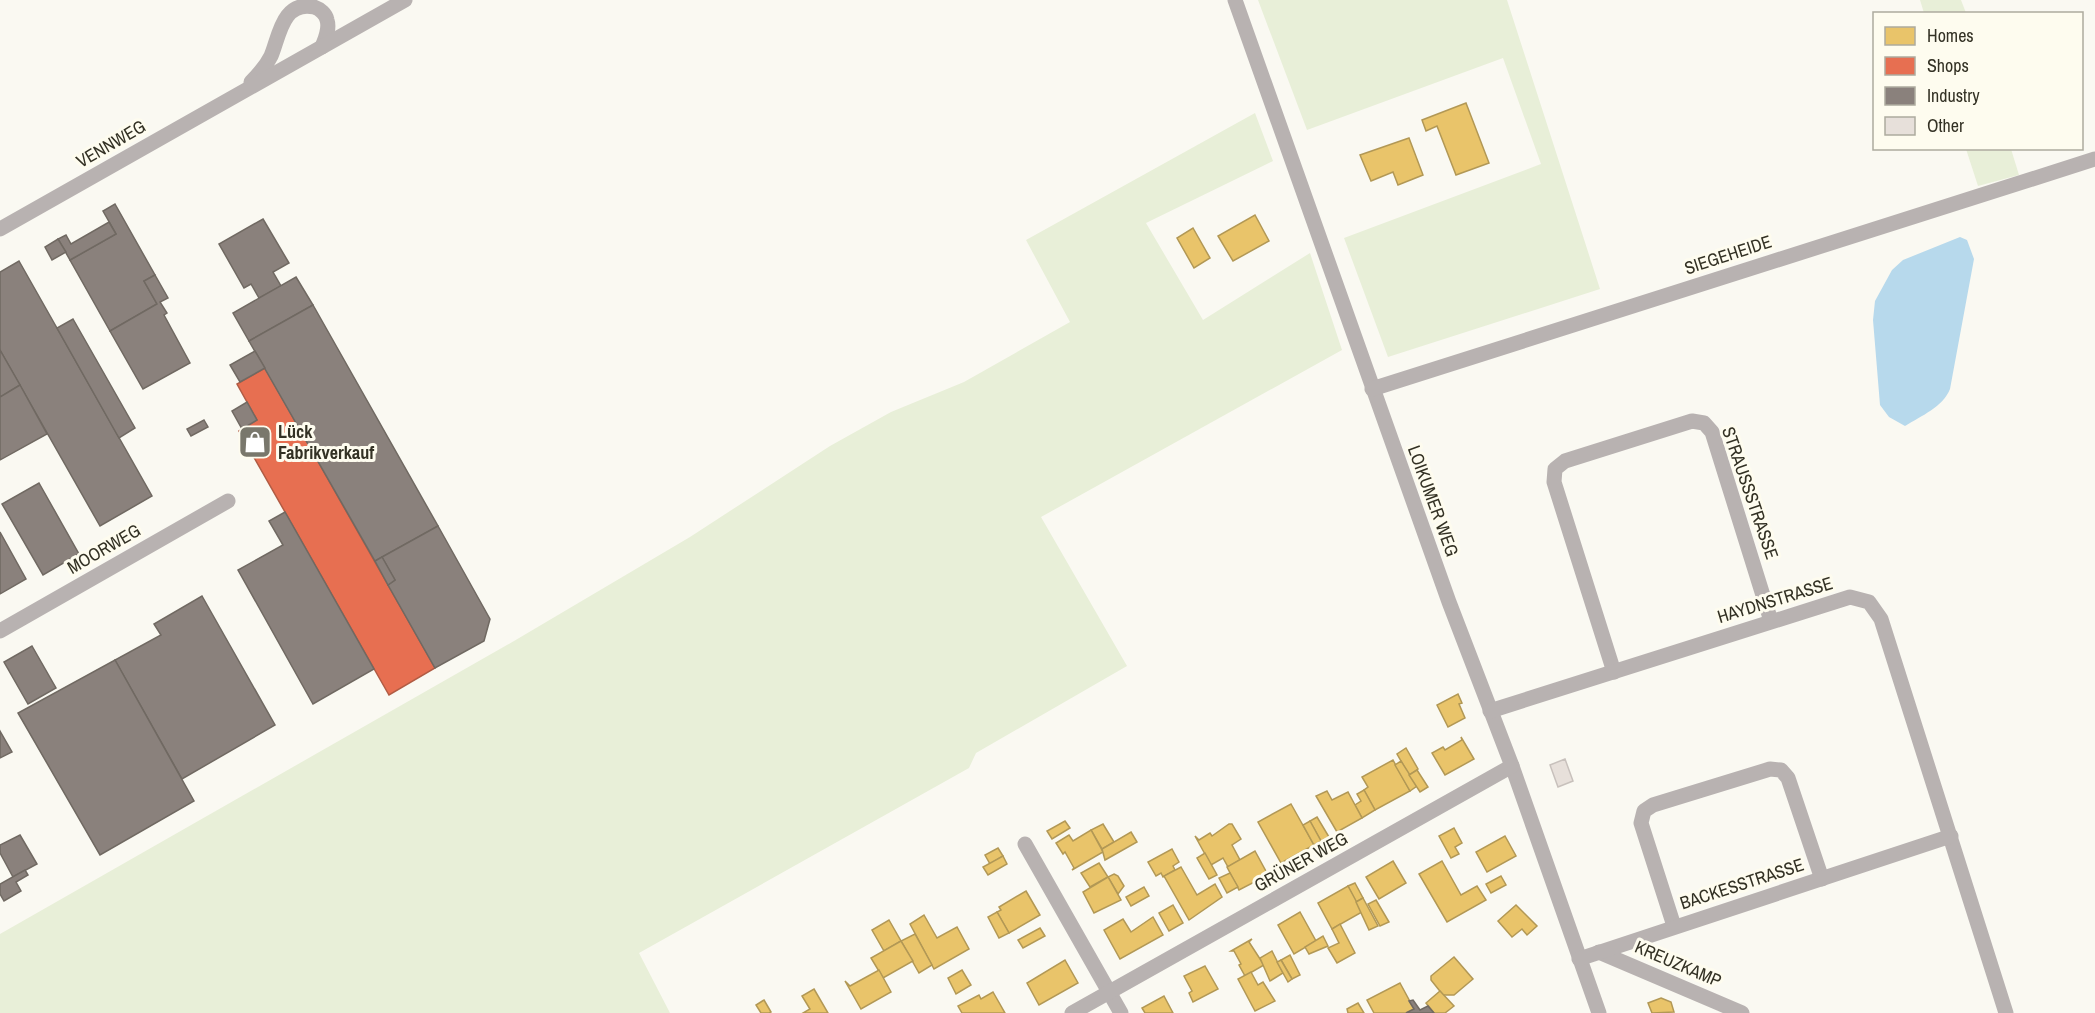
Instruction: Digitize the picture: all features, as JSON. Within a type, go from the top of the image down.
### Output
[{"type":"street","name":"VENNWEG","points":[[0,229],[405,0]]},
{"type":"street","name":"LOIKUMER WEG","points":[[1235,0],[1372,389],[1512,766],[1599,1013]]},
{"type":"street","name":"VENNWEG","points":[[241,93],[267,64],[279,24],[288,13],[301,6],[319,9],[327,18],[328,31],[322,47]]},
{"type":"street","name":"SIEGEHEIDE","points":[[1372,389],[2095,159]]},
{"type":"street","name":"STRAUSSSTRASSE","points":[[1614,672],[1554,482],[1554,469],[1565,461],[1692,421],[1704,423],[1712,432],[1771,621]]},
{"type":"street","name":"MOORWEG","points":[[0,631],[228,501]]},
{"type":"street","name":"HAYDNSTRASSE","points":[[1490,711],[1850,597],[1869,602],[1881,619],[1952,836],[2006,1013]]},
{"type":"street","name":"GRÜNER WEG","points":[[1072,1013],[1512,766]]},
{"type":"street","name":"BACKESSTRASSE","points":[[1674,927],[1641,823],[1644,811],[1653,805],[1770,769],[1781,770],[1788,778],[1822,879]]},
{"type":"street","name":"BACKESSTRASSE","points":[[1579,959],[1952,836]]},
{"type":"street","points":[[1025,844],[1121,1013]]},
{"type":"street","name":"KREUZKAMP","points":[[1599,952],[1742,1013]]},
{"type":"green space","points":[[1258,0],[1507,0],[1600,289],[1388,357],[1344,238],[1541,164],[1503,58],[1307,130]]},
{"type":"green space","points":[[1920,0],[1961,0],[1966,12],[1924,12]]},
{"type":"green space","points":[[1255,113],[1273,161],[1146,223],[1203,320],[1310,253],[1342,350],[1041,517],[1127,666],[976,753],[969,768],[639,953],[670,1013],[0,1013],[0,934],[514,641],[690,537],[830,446],[891,412],[964,382],[1070,322],[1026,240]]},
{"type":"green space","points":[[1966,150],[2011,150],[2019,175],[1978,186]]},
{"type":"water","points":[[1960,237],[1967,240],[1974,259],[1950,389],[1937,406],[1905,426],[1889,417],[1880,405],[1873,320],[1875,301],[1892,270],[1903,260]]},
{"type":"building: Homes","points":[[1466,103],[1489,163],[1456,175],[1437,126],[1426,131],[1422,120]]},
{"type":"building: Homes","points":[[1409,138],[1423,175],[1398,185],[1393,172],[1371,181],[1360,155]]},
{"type":"building: Homes","points":[[1255,215],[1269,241],[1233,261],[1218,236]]},
{"type":"building: Homes","points":[[1193,228],[1210,258],[1194,268],[1177,238]]},
{"type":"building: Homes","points":[[1458,694],[1462,703],[1459,704],[1465,718],[1448,727],[1437,705]]},
{"type":"building: Homes","points":[[1461,737],[1474,759],[1445,775],[1432,753],[1443,747],[1445,750],[1462,740]]},
{"type":"building: Homes","points":[[1406,748],[1418,769],[1409,775],[1397,754]]},
{"type":"building: Homes","points":[[1393,760],[1410,791],[1375,810],[1364,790],[1368,787],[1362,777]]},
{"type":"building: Homes","points":[[1401,761],[1417,786],[1410,791],[1395,765]]},
{"type":"building: Homes","points":[[1417,770],[1428,787],[1420,792],[1409,775]]},
{"type":"building: Homes","points":[[1364,790],[1375,810],[1362,818],[1355,805],[1361,801],[1357,794]]},
{"type":"building: Homes","points":[[1327,791],[1332,800],[1348,792],[1362,818],[1337,832],[1316,796]]},
{"type":"building: Homes","points":[[1291,804],[1314,845],[1281,863],[1258,822]]},
{"type":"building: Homes","points":[[1317,817],[1329,837],[1321,841],[1310,821]]},
{"type":"building: Homes","points":[[1065,821],[1070,828],[1052,839],[1047,831]]},
{"type":"building: Homes","points":[[1310,821],[1321,841],[1314,845],[1303,825]]},
{"type":"building: Homes","points":[[1103,824],[1114,842],[1102,849],[1091,830]]},
{"type":"building: Homes","points":[[1232,824],[1241,839],[1232,845],[1240,860],[1228,867],[1223,858],[1211,865],[1195,836],[1199,840],[1210,833],[1212,836]]},
{"type":"building: Homes","points":[[1454,828],[1462,843],[1455,847],[1459,854],[1451,858],[1439,836]]},
{"type":"building: Homes","points":[[1091,830],[1103,852],[1072,870],[1074,868],[1065,852],[1063,854],[1056,843],[1069,835],[1073,841]]},
{"type":"building: Homes","points":[[1131,832],[1137,842],[1105,860],[1102,849]]},
{"type":"building: Homes","points":[[1505,836],[1516,856],[1487,872],[1476,852]]},
{"type":"building: Homes","points":[[998,848],[1003,856],[990,864],[985,855]]},
{"type":"building: Homes","points":[[1172,849],[1179,862],[1173,866],[1175,870],[1163,877],[1161,873],[1156,876],[1148,862]]},
{"type":"building: Homes","points":[[1255,851],[1268,875],[1239,890],[1227,867]]},
{"type":"building: Homes","points":[[1205,853],[1217,875],[1209,879],[1197,858]]},
{"type":"building: Homes","points":[[1003,856],[1007,864],[988,875],[983,867]]},
{"type":"building: Homes","points":[[1393,861],[1406,883],[1379,899],[1366,877]]},
{"type":"building: Homes","points":[[1442,861],[1461,895],[1477,886],[1486,900],[1447,922],[1419,874]]},
{"type":"building: Homes","points":[[1099,863],[1108,877],[1090,887],[1081,873]]},
{"type":"building: Homes","points":[[1181,867],[1197,895],[1215,884],[1222,897],[1189,920],[1164,876]]},
{"type":"building: Homes","points":[[1230,873],[1238,887],[1227,893],[1219,878]]},
{"type":"building: Homes","points":[[1114,874],[1124,886],[1118,894],[1108,877]]},
{"type":"building: Homes","points":[[1501,876],[1506,885],[1491,893],[1486,884]]},
{"type":"building: Homes","points":[[1108,877],[1121,900],[1094,913],[1083,892]]},
{"type":"building: Homes","points":[[1355,883],[1363,898],[1356,902],[1348,886]]},
{"type":"building: Homes","points":[[1348,886],[1362,912],[1332,929],[1318,903]]},
{"type":"building: Homes","points":[[1144,887],[1149,896],[1131,906],[1126,897]]},
{"type":"building: Homes","points":[[1026,891],[1040,915],[1009,933],[997,912],[1001,910],[999,907]]},
{"type":"building: Homes","points":[[1363,898],[1378,926],[1369,930],[1356,902]]},
{"type":"building: Homes","points":[[1376,900],[1389,922],[1380,926],[1368,904]]},
{"type":"building: Homes","points":[[1173,905],[1183,923],[1169,931],[1159,913]]},
{"type":"building: Homes","points":[[1516,905],[1537,926],[1527,935],[1522,929],[1512,937],[1498,921]]},
{"type":"building: Homes","points":[[997,912],[1009,933],[999,938],[988,917]]},
{"type":"building: Homes","points":[[1300,912],[1316,941],[1294,954],[1278,925]]},
{"type":"building: Homes","points":[[924,915],[937,938],[957,927],[969,949],[934,969],[910,924]]},
{"type":"building: Homes","points":[[1153,917],[1163,935],[1120,959],[1104,930],[1123,919],[1131,932]]},
{"type":"building: Homes","points":[[889,920],[901,941],[884,951],[872,930]]},
{"type":"building: Homes","points":[[1340,924],[1355,953],[1337,963],[1328,948],[1339,943],[1332,929]]},
{"type":"building: Homes","points":[[1040,928],[1045,936],[1023,948],[1018,940]]},
{"type":"building: Homes","points":[[915,934],[932,965],[919,973],[901,941]]},
{"type":"building: Homes","points":[[1323,936],[1328,946],[1309,954],[1305,947]]},
{"type":"building: Homes","points":[[1252,939],[1249,942],[1264,965],[1245,976],[1234,951],[1231,951]]},
{"type":"building: Homes","points":[[901,941],[913,961],[883,978],[871,958]]},
{"type":"building: Homes","points":[[1272,951],[1283,973],[1270,981],[1260,958]]},
{"type":"building: Homes","points":[[1290,955],[1300,975],[1292,979],[1281,960]]},
{"type":"building: Homes","points":[[1454,957],[1473,979],[1454,995],[1443,995],[1431,980],[1431,976]]},
{"type":"building: Homes","points":[[1065,960],[1078,983],[1039,1005],[1027,983]]},
{"type":"building: Homes","points":[[1281,960],[1292,979],[1288,982],[1277,962]]},
{"type":"building: Homes","points":[[1205,966],[1218,989],[1193,1002],[1189,993],[1192,991],[1184,976]]},
{"type":"building: Homes","points":[[879,970],[891,992],[861,1009],[845,981],[850,986]]},
{"type":"building: Homes","points":[[962,970],[971,985],[956,994],[948,978]]},
{"type":"building: Homes","points":[[1251,972],[1258,985],[1263,982],[1275,1001],[1255,1011],[1238,979]]},
{"type":"building: Homes","points":[[1400,983],[1414,1009],[1406,1013],[1374,1013],[1367,1000]]},
{"type":"building: Homes","points":[[814,989],[828,1013],[803,1013],[810,1009],[802,996]]},
{"type":"building: Homes","points":[[1440,991],[1454,1006],[1445,1013],[1434,1013],[1426,1003]]},
{"type":"building: Homes","points":[[993,992],[1005,1013],[962,1013],[958,1006],[979,995],[981,999]]},
{"type":"building: Homes","points":[[1164,996],[1173,1013],[1145,1013],[1142,1008]]},
{"type":"building: Homes","points":[[1661,998],[1671,1002],[1674,1012],[1652,1013],[1648,1003]]},
{"type":"building: Homes","points":[[764,1000],[771,1012],[769,1013],[761,1013],[756,1005]]},
{"type":"building: Homes","points":[[1358,1003],[1364,1013],[1348,1013],[1347,1009]]},
{"type":"building: Shops","points":[[265,368],[435,668],[389,695],[239,431],[257,420],[237,384]]},
{"type":"building: Industry","points":[[115,204],[155,275],[144,281],[157,304],[110,331],[70,260],[116,234],[103,211]]},
{"type":"building: Industry","points":[[263,219],[289,263],[273,272],[281,286],[259,298],[251,284],[244,288],[219,244]]},
{"type":"building: Industry","points":[[109,222],[116,234],[70,260],[58,239],[66,235],[71,244]]},
{"type":"building: Industry","points":[[58,239],[66,252],[52,260],[45,247]]},
{"type":"building: Industry","points":[[19,261],[152,496],[100,526],[0,350],[0,272]]},
{"type":"building: Industry","points":[[155,275],[168,298],[160,302],[167,313],[164,315],[190,363],[143,389],[110,331],[157,304],[144,281]]},
{"type":"building: Industry","points":[[296,277],[313,305],[249,341],[233,313]]},
{"type":"building: Industry","points":[[313,305],[438,526],[375,561],[249,341]]},
{"type":"building: Industry","points":[[73,319],[135,428],[119,438],[57,328]]},
{"type":"building: Industry","points":[[0,350],[20,385],[0,397]]},
{"type":"building: Industry","points":[[255,351],[265,368],[240,382],[230,365]]},
{"type":"building: Industry","points":[[20,385],[47,434],[0,460],[0,397]]},
{"type":"building: Industry","points":[[247,402],[257,420],[242,429],[232,411]]},
{"type":"building: Industry","points":[[204,420],[208,427],[191,436],[187,429]]},
{"type":"building: Industry","points":[[39,483],[79,554],[43,575],[2,504]]},
{"type":"building: Industry","points":[[285,512],[374,669],[313,704],[238,570],[283,545],[269,521]]},
{"type":"building: Industry","points":[[438,526],[490,619],[484,641],[435,668],[388,585],[395,580],[382,557]]},
{"type":"building: Industry","points":[[0,532],[26,579],[0,594]]},
{"type":"building: Industry","points":[[382,557],[395,580],[388,585],[375,561]]},
{"type":"building: Industry","points":[[202,596],[275,725],[182,779],[115,660],[161,635],[154,624]]},
{"type":"building: Industry","points":[[32,646],[56,688],[28,704],[4,662]]},
{"type":"building: Industry","points":[[115,660],[194,801],[100,855],[18,713]]},
{"type":"building: Industry","points":[[0,731],[12,752],[0,758]]},
{"type":"building: Industry","points":[[20,835],[37,864],[13,877],[0,853],[0,845]]},
{"type":"building: Industry","points":[[25,870],[28,875],[16,882],[21,891],[4,901],[0,894],[0,884]]},
{"type":"building: Industry","points":[[1413,1000],[1420,1010],[1428,1006],[1434,1013],[1406,1013],[1414,1009],[1409,1001]]},
{"type":"building: Other","points":[[1565,759],[1573,781],[1558,787],[1550,765]]},
{"type":"place","name":"Lück Fabrikverkauf","points":[[255,442]]}]
